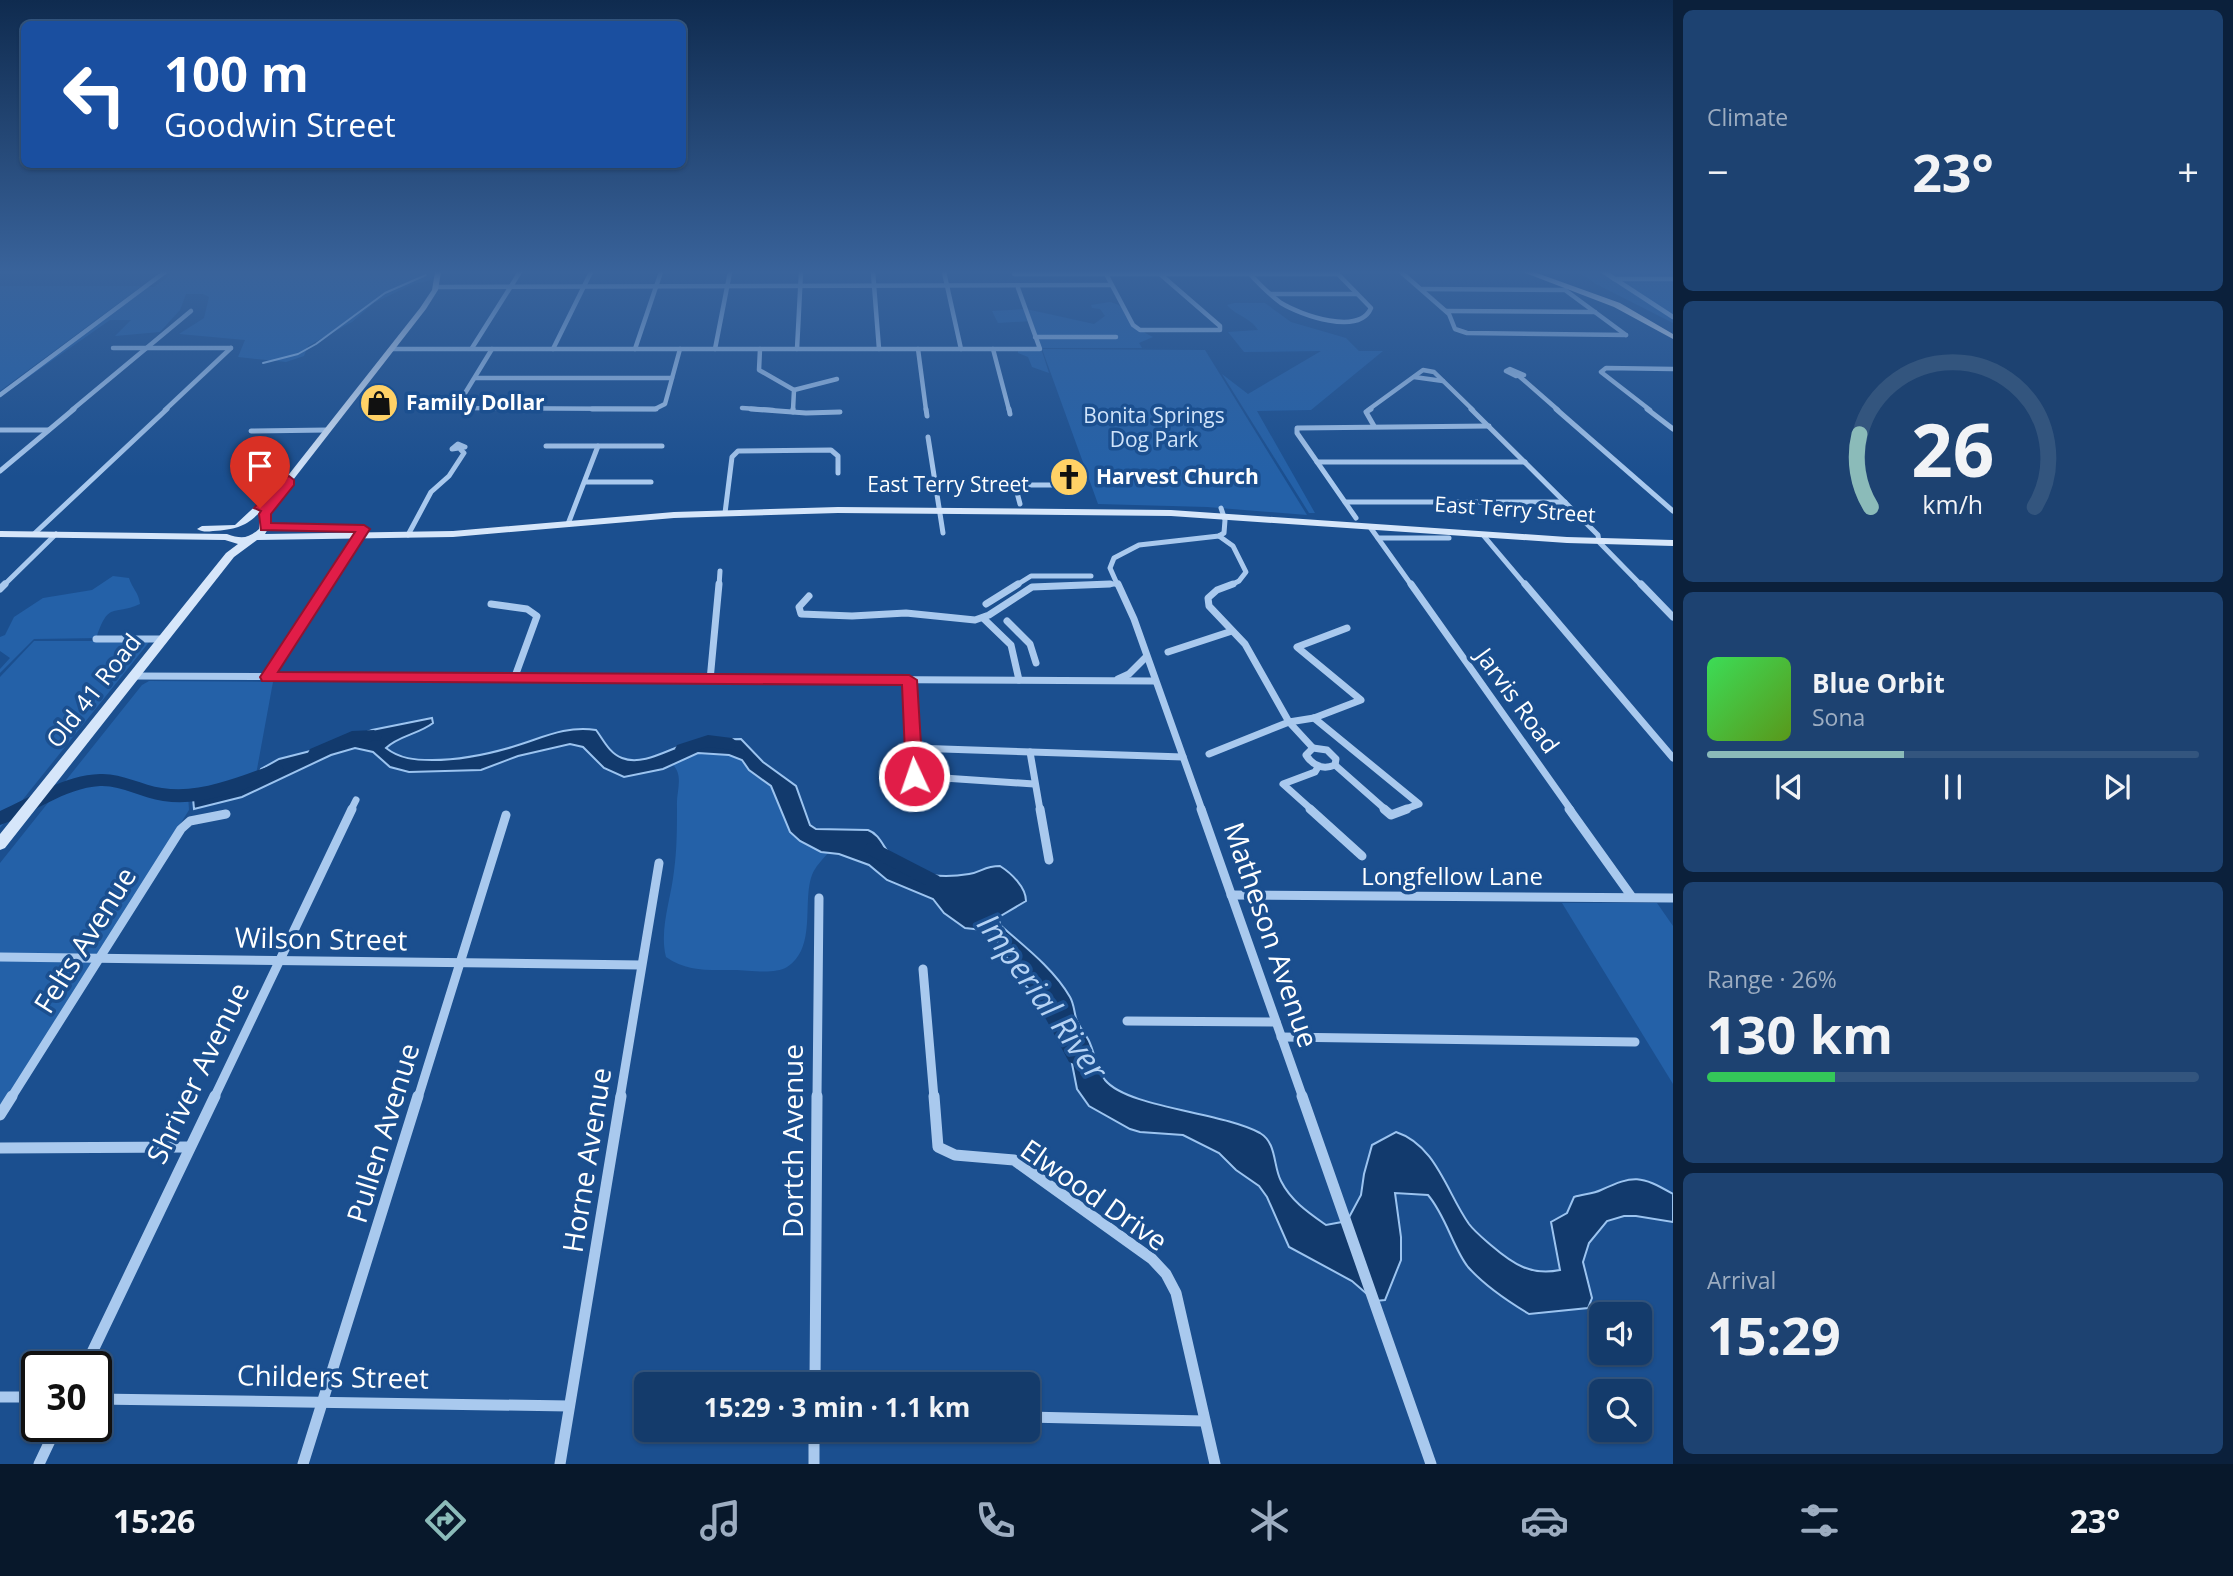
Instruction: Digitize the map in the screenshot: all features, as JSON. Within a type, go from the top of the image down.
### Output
[{"type":"street","points":[[0,395],[73,340]]},
{"type":"street","points":[[0,471],[157,340]]},
{"type":"street","name":"Old 41 Road","points":[[214,575],[230,545],[232,532],[279,486],[289,480],[398,340]]},
{"type":"street","points":[[472,348],[477,340]]},
{"type":"street","points":[[553,349],[557,340]]},
{"type":"street","points":[[635,349],[638,340]]},
{"type":"street","points":[[715,349],[717,340]]},
{"type":"street","points":[[797,340],[797,349]]},
{"type":"street","points":[[878,340],[879,349]]},
{"type":"street","points":[[959,340],[961,349]]},
{"type":"street","points":[[391,349],[1040,349],[1036,340]]},
{"type":"street","points":[[34,534],[231,348],[113,348]]},
{"type":"street","points":[[492,349],[459,403],[463,408],[654,409],[665,404],[680,349]]},
{"type":"street","points":[[760,349],[759,370],[794,390],[838,379]]},
{"type":"street","points":[[918,349],[927,416]]},
{"type":"street","points":[[993,349],[1010,415]]},
{"type":"street","points":[[1673,369],[1606,368],[1601,372],[1673,429]]},
{"type":"street","points":[[1374,426],[1366,412],[1428,369],[1444,381],[1565,502],[1673,617]]},
{"type":"street","points":[[1519,376],[1673,511]]},
{"type":"street","points":[[475,378],[672,378]]},
{"type":"street","points":[[793,412],[794,390]]},
{"type":"street","points":[[742,408],[840,412]]},
{"type":"street","points":[[1356,518],[1297,433],[1297,428],[1489,426]]},
{"type":"street","points":[[0,430],[48,430]]},
{"type":"street","points":[[251,431],[327,430]]},
{"type":"street","points":[[928,437],[943,533]]},
{"type":"street","points":[[546,446],[662,446]]},
{"type":"street","points":[[570,521],[598,446]]},
{"type":"street","points":[[409,532],[430,492],[452,472],[464,453],[461,450]]},
{"type":"street","points":[[725,510],[733,454],[741,450],[831,450],[838,454],[838,473]]},
{"type":"street","points":[[1318,462],[1525,462]]},
{"type":"street","name":"Old 41 Road","points":[[0,850],[4,840],[230,555],[254,538],[265,526],[265,514],[289,480]]},
{"type":"street","points":[[586,482],[651,482]]},
{"type":"street","points":[[1020,504],[1015,485],[1079,485]]},
{"type":"street","points":[[1345,502],[1565,502]]},
{"type":"street","name":"East Terry Street","points":[[939,507],[1020,504],[1356,518],[1598,538],[1673,535]]},
{"type":"street","points":[[232,532],[239,541],[725,510],[939,507],[1222,512],[1483,535],[1673,543]]},
{"type":"street","points":[[809,596],[799,607],[801,614],[852,617],[906,613],[966,621],[983,618],[1032,587],[1056,584],[1116,584],[1110,562],[1123,551],[1159,542],[1219,536],[1224,533],[1222,512]]},
{"type":"street","points":[[0,534],[232,532],[254,522],[265,526],[362,532]]},
{"type":"street","name":"Jarvis Road","points":[[1370,527],[1632,897]]},
{"type":"street","points":[[267,677],[362,532]]},
{"type":"street","points":[[0,589],[55,534]]},
{"type":"street","points":[[1483,535],[1673,758]]},
{"type":"street","points":[[1219,536],[1233,546],[1246,572],[1244,579],[1212,592],[1208,598],[1214,613],[1245,644],[1289,722],[1312,748],[1331,753],[1336,759],[1335,765]]},
{"type":"street","points":[[1378,538],[1449,538]]},
{"type":"street","points":[[710,680],[720,571]]},
{"type":"street","points":[[1053,576],[1056,584]]},
{"type":"street","points":[[986,604],[1024,579],[1087,576],[1086,584]]},
{"type":"street","name":"Matheson Avenue","points":[[1116,584],[1134,619],[1431,1464]]},
{"type":"street","points":[[491,604],[527,609],[537,616],[514,679]]},
{"type":"street","points":[[983,618],[1008,640],[1019,680]]},
{"type":"street","points":[[1007,621],[1033,650],[1036,663]]},
{"type":"street","points":[[1209,754],[1289,722],[1314,718],[1361,699],[1297,647],[1347,628]]},
{"type":"street","points":[[1168,652],[1232,631]]},
{"type":"street","points":[[1008,640],[1021,635]]},
{"type":"street","points":[[96,639],[163,639]]},
{"type":"street","points":[[1115,680],[1129,674],[1146,657]]},
{"type":"street","points":[[134,676],[1155,681]]},
{"type":"street","points":[[909,680],[914,776],[1034,785]]},
{"type":"street","points":[[1314,718],[1419,804],[1391,815],[1335,765]]},
{"type":"street","points":[[913,748],[1183,757]]},
{"type":"street","points":[[1312,748],[1307,752],[1307,758],[1318,767],[1328,768],[1335,765]]},
{"type":"street","points":[[1030,752],[1049,860]]},
{"type":"street","points":[[1318,767],[1315,772],[1283,784],[1362,856]]},
{"type":"street","name":"Shriver Avenue","points":[[93,1351],[356,800]]},
{"type":"street","name":"Felts Avenue","points":[[0,1115],[181,829],[190,821],[226,814]]},
{"type":"street","name":"Pullen Avenue","points":[[303,1464],[506,815]]},
{"type":"street","name":"Horne Avenue","points":[[560,1464],[659,863]]},
{"type":"street","name":"Longfellow Lane","points":[[1231,895],[1673,898]]},
{"type":"street","name":"Dortch Avenue","points":[[815,1372],[819,898]]},
{"type":"street","name":"Wilson Street","points":[[0,957],[641,965]]},
{"type":"street","name":"Elwood Drive","points":[[923,969],[937,1147],[950,1156],[999,1156],[1014,1160],[1152,1259],[1166,1274],[1176,1293],[1215,1464]]},
{"type":"street","points":[[1126,1021],[1276,1022]]},
{"type":"street","points":[[1281,1037],[1343,1040],[1635,1042]]},
{"type":"street","points":[[0,1148],[189,1147]]},
{"type":"street","points":[[0,1397],[21,1397]]},
{"type":"street","name":"Childers Street","points":[[112,1399],[569,1406]]},
{"type":"street","points":[[1040,1418],[1205,1421]]},
{"type":"street","points":[[40,1464],[50,1442]]},
{"type":"street","points":[[814,1442],[814,1464]]},
{"type":"green space","points":[[0,340],[69,340],[0,391]]},
{"type":"green space","points":[[70,340],[81,340],[0,397],[0,392]]},
{"type":"green space","points":[[245,340],[318,340],[308,346],[304,356],[286,362],[238,357]]},
{"type":"green space","points":[[1037,340],[1145,340],[1139,343],[1142,348],[1041,348],[1049,373],[1032,367],[1028,357],[1018,353],[1018,350],[1039,346]]},
{"type":"green space","points":[[1235,340],[1348,340],[1359,351],[1383,351],[1311,410],[1257,411],[1315,513],[1309,513],[1222,374],[1248,394],[1321,351],[1244,352]]},
{"type":"green space","name":"Bonita Springs Dog Park","points":[[1042,349],[1205,350],[1307,515],[1207,507],[1098,504]]},
{"type":"green space","points":[[113,576],[129,578],[140,604],[109,614],[97,636],[101,638],[34,639],[0,673],[0,669],[10,658],[0,651],[0,637],[5,635],[14,617],[43,598],[92,590]]},
{"type":"green space","points":[[34,641],[150,641],[0,828],[0,677]]},
{"type":"green space","points":[[149,681],[273,682],[255,780],[217,791],[188,795],[189,810],[0,1111],[0,863],[142,685]]},
{"type":"green space","points":[[698,753],[729,755],[742,760],[749,770],[771,786],[790,832],[801,841],[828,853],[812,875],[802,948],[796,959],[787,967],[761,972],[698,969],[666,957],[665,925],[677,839],[679,784],[673,765]]},
{"type":"green space","points":[[1562,903],[1657,903],[1673,926],[1673,1084]]},
{"type":"water","points":[[432,718],[433,723],[427,727],[386,748],[402,757],[432,760],[492,752],[574,729],[596,730],[617,756],[630,760],[654,756],[691,743],[741,739],[763,762],[796,786],[810,825],[816,829],[873,832],[896,861],[922,873],[960,875],[1000,866],[1021,886],[1026,901],[999,917],[1000,925],[1038,958],[1063,987],[1105,1080],[1117,1089],[1154,1104],[1223,1120],[1260,1133],[1269,1143],[1278,1175],[1290,1195],[1326,1225],[1347,1221],[1361,1195],[1372,1145],[1396,1132],[1410,1138],[1431,1159],[1474,1230],[1507,1258],[1531,1270],[1560,1270],[1551,1222],[1567,1213],[1574,1197],[1630,1180],[1644,1180],[1673,1194],[1673,1222],[1636,1216],[1607,1221],[1589,1243],[1583,1262],[1592,1298],[1588,1308],[1529,1314],[1497,1293],[1468,1267],[1440,1212],[1428,1195],[1395,1193],[1401,1260],[1385,1300],[1375,1301],[1352,1281],[1289,1247],[1267,1197],[1259,1186],[1236,1170],[1219,1153],[1183,1135],[1130,1129],[1089,1106],[1077,1089],[1065,1028],[1053,1010],[1017,978],[997,941],[983,930],[965,928],[944,913],[933,899],[887,880],[869,865],[839,854],[821,852],[800,841],[790,832],[771,786],[749,770],[742,760],[729,755],[698,753],[663,769],[624,777],[604,768],[583,747],[570,744],[518,756],[481,770],[409,772],[390,767],[373,752],[355,748],[331,755],[242,797],[194,809],[193,798],[217,795],[256,782],[261,769],[279,759],[334,745],[372,730]]},
{"type":"waterway","points":[[263,363],[298,354],[321,340]]},
{"type":"waterway","name":"Imperial River","points":[[316,753],[352,737],[374,736]]},
{"type":"waterway","name":"Imperial River","points":[[683,749],[708,741],[732,744]]},
{"type":"waterway","name":"Imperial River","points":[[0,818],[89,781],[112,781],[163,795],[180,796],[229,788],[276,770]]},
{"type":"waterway","name":"Imperial River","points":[[873,849],[933,881]]},
{"type":"waterway","name":"Imperial River","points":[[1040,989],[1076,1055]]},
{"type":"place","name":"Family Dollar","points":[[379,403]]},
{"type":"place","name":"Harvest Church","points":[[1069,477]]},
{"type":"route","points":[[260,508],[279,486],[289,480],[265,514],[265,527],[364,529],[267,677],[909,680],[914,776]]}]
